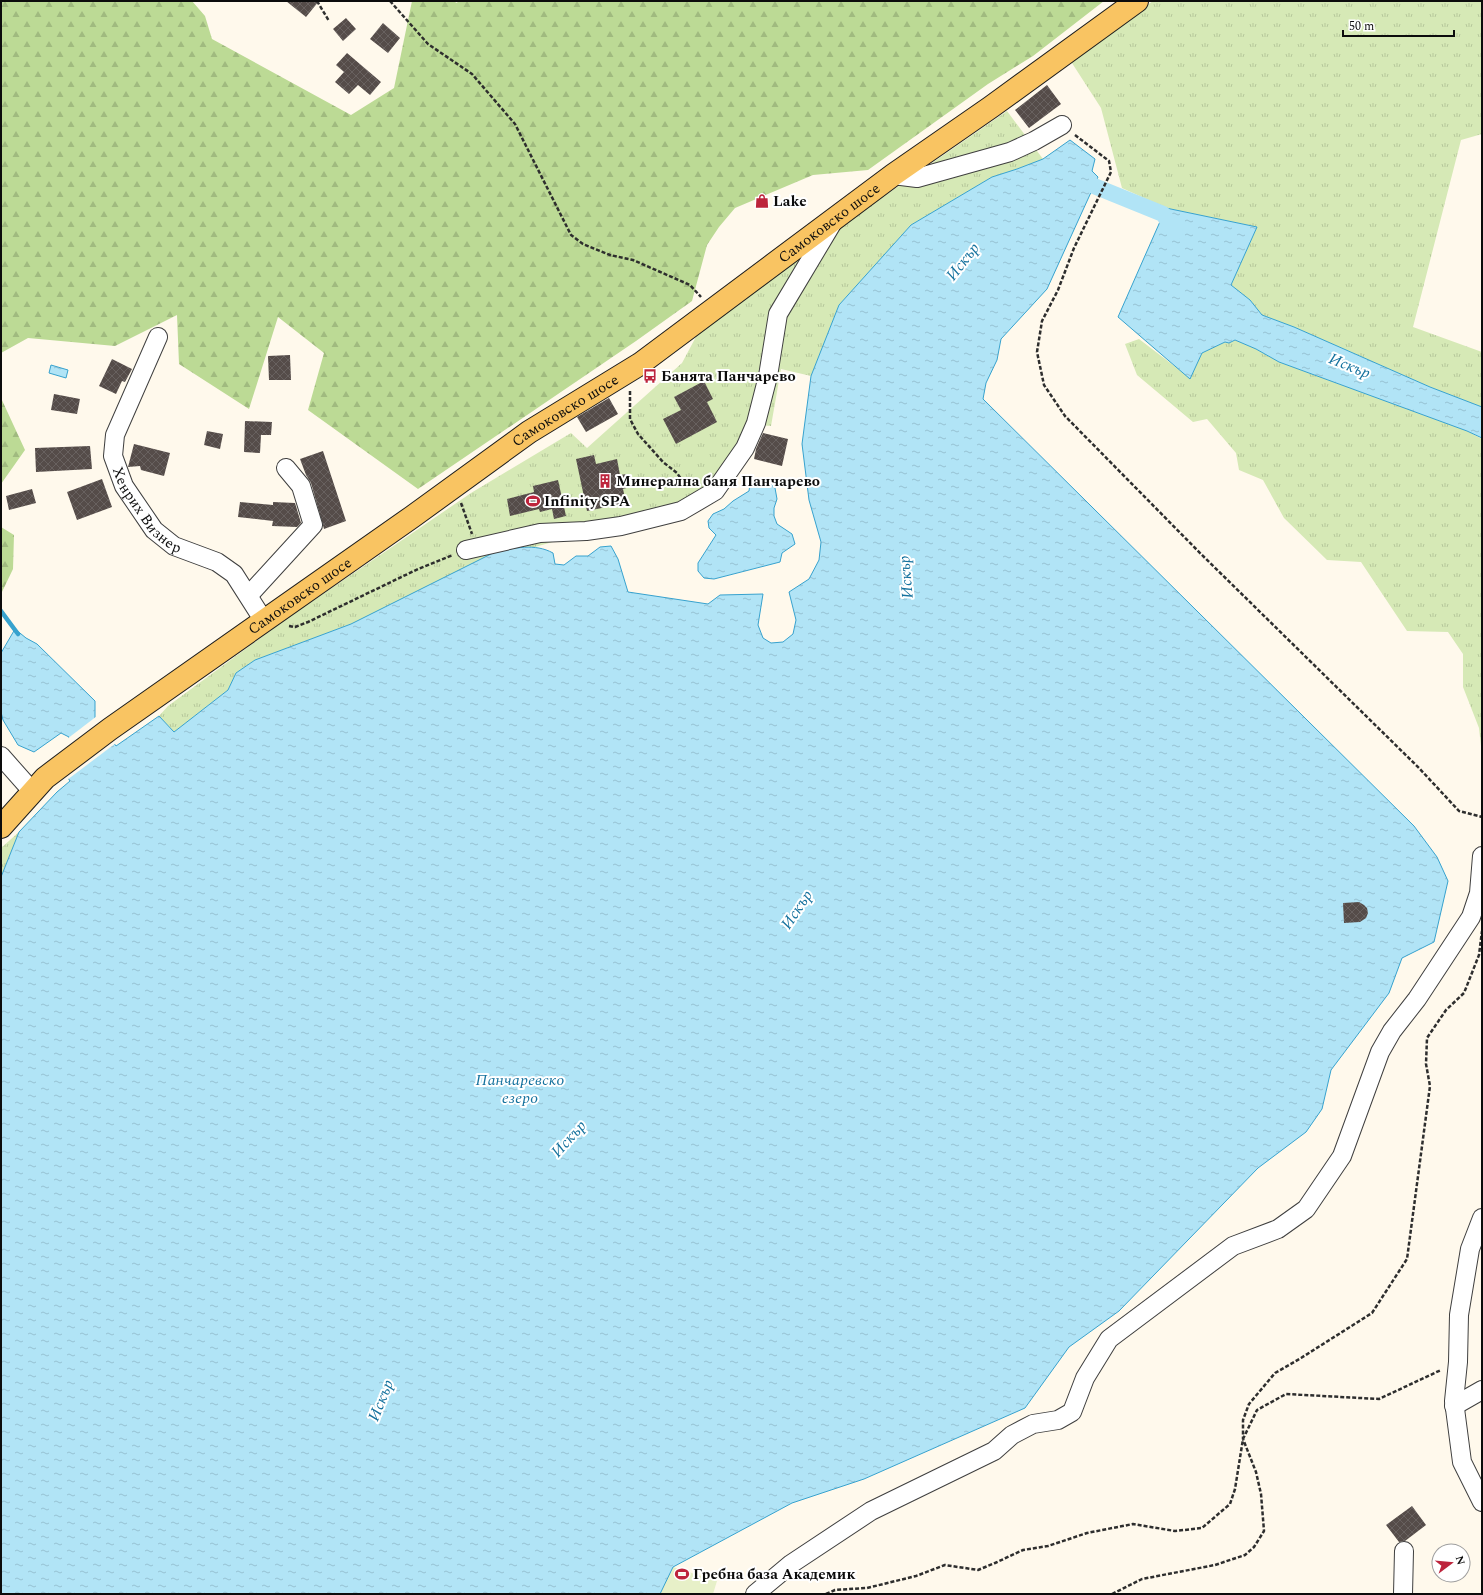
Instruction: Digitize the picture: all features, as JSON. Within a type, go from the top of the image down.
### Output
[{"type":"main road","name":"Самоковско шосе","points":[[1,827],[32,791],[64,762],[529,432],[629,371],[893,175],[991,107],[1137,1]]},
{"type":"street","points":[[893,175],[917,178],[1010,152],[1034,141],[1062,125]]},
{"type":"street","points":[[472,549],[540,533],[586,531],[621,526],[681,511],[715,491],[745,448],[756,423],[768,376],[778,314],[837,216]]},
{"type":"street","name":"Хенрих Визнер","points":[[158,338],[115,435],[113,456],[124,486],[154,530],[174,546],[218,562],[234,574],[249,595],[264,621]]},
{"type":"street","points":[[249,595],[313,525],[301,486],[286,468]]},
{"type":"street","points":[[1,756],[32,791]]},
{"type":"street","points":[[755,1594],[791,1564],[871,1511],[994,1452],[1012,1435],[1034,1424],[1058,1420],[1072,1412],[1085,1378],[1109,1340],[1233,1246],[1278,1229],[1306,1209],[1342,1156],[1380,1052],[1392,1031],[1417,999],[1471,917],[1479,894],[1482,856]]},
{"type":"street","points":[[1482,1218],[1470,1249],[1459,1315],[1458,1362],[1454,1406],[1462,1462],[1482,1502]]},
{"type":"street","points":[[1454,1406],[1482,1390]]},
{"type":"street","points":[[1403,1594],[1404,1551]]},
{"type":"path","points":[[317,1],[329,21]]},
{"type":"path","points":[[390,1],[428,44],[472,74],[515,124],[571,235],[590,246],[610,254],[633,260],[690,285]]},
{"type":"path","points":[[1062,125],[1109,161],[1111,172],[1109,179],[1074,248],[1058,290],[1042,321],[1037,352],[1044,384],[1065,416],[1201,554],[1413,763],[1459,811],[1482,817]]},
{"type":"path","points":[[629,371],[630,419],[638,434],[663,462],[686,484],[695,502]]},
{"type":"path","points":[[308,622],[418,569],[472,549],[455,485]]},
{"type":"path","points":[[826,1594],[835,1590],[867,1588],[916,1576],[945,1565],[978,1570],[995,1564],[1023,1550],[1048,1546],[1087,1533],[1133,1524],[1175,1531],[1202,1528],[1230,1504],[1236,1489],[1243,1439],[1242,1420],[1249,1404],[1275,1373],[1372,1313],[1407,1259],[1430,1086],[1426,1064],[1427,1038],[1446,1010],[1464,993],[1479,955],[1482,929]]},
{"type":"path","points":[[1112,1594],[1142,1579],[1215,1565],[1245,1555],[1254,1547],[1264,1531],[1262,1494],[1256,1472],[1243,1439],[1257,1410],[1286,1394],[1379,1398],[1458,1362]]},
{"type":"green space","points":[[1,1],[192,1],[205,16],[212,39],[351,115],[394,88],[412,1],[453,1],[457,3],[458,1],[1104,1],[1033,56],[988,84],[868,170],[813,175],[735,208],[719,227],[707,245],[692,301],[636,341],[418,489],[308,410],[324,353],[278,317],[249,409],[179,364],[177,315],[115,346],[28,338],[1,353]]},
{"type":"green space","points":[[1153,1],[1482,1],[1482,134],[1461,140],[1413,327],[1482,352],[1482,407],[1430,387],[1294,327],[1262,315],[1250,300],[1231,285],[1257,227],[1166,208],[1122,188],[1101,108],[1070,60]]},
{"type":"green space","points":[[1007,111],[1043,159],[992,177],[911,225],[839,305],[811,376],[781,369],[771,426],[760,425],[717,495],[535,547],[515,548],[351,624],[255,660],[236,673],[228,690],[174,732],[159,716],[168,706],[285,620],[471,493],[571,433],[587,448],[682,363],[698,333],[867,208]]},
{"type":"green space","points":[[1139,339],[1190,378],[1202,353],[1225,342],[1229,343],[1235,340],[1256,349],[1279,362],[1467,431],[1482,439],[1482,755],[1479,728],[1463,687],[1463,654],[1448,632],[1407,631],[1361,562],[1327,560],[1284,518],[1263,480],[1239,470],[1236,453],[1207,419],[1193,422],[1137,375],[1125,344]]},
{"type":"green space","points":[[1,398],[25,450],[1,484]]},
{"type":"green space","points":[[1,527],[14,535],[13,569],[1,594]]},
{"type":"green space","points":[[19,832],[1,877],[1,848]]},
{"type":"green space","name":"Гребна база Академик","points":[[673,1567],[717,1581],[713,1594],[660,1594]]},
{"type":"water","name":"Панчаревско езеро","points":[[1070,140],[1095,159],[1092,171],[1098,177],[1047,289],[1001,339],[997,360],[986,383],[983,399],[1414,826],[1437,857],[1448,881],[1434,942],[1402,958],[1389,993],[1331,1070],[1322,1109],[1306,1132],[1258,1168],[1119,1311],[1069,1347],[1025,1408],[864,1479],[792,1503],[673,1567],[660,1594],[1,1594],[1,877],[19,832],[57,792],[70,781],[68,778],[69,737],[61,733],[34,752],[18,745],[3,720],[1,712],[1,653],[15,629],[26,638],[37,644],[95,701],[95,718],[116,746],[159,716],[174,732],[228,690],[236,673],[255,660],[351,624],[495,552],[510,549],[532,547],[546,550],[553,553],[555,564],[564,565],[576,556],[588,556],[600,547],[611,546],[618,559],[628,592],[708,604],[720,595],[763,594],[758,625],[763,638],[771,643],[783,642],[793,634],[796,620],[789,592],[809,579],[819,560],[821,542],[809,500],[802,444],[811,376],[839,305],[911,225],[992,177],[1043,159]]},
{"type":"water","name":"Искър","points":[[1166,208],[1257,227],[1231,285],[1250,300],[1262,315],[1294,327],[1430,387],[1482,407],[1482,438],[1467,431],[1279,362],[1256,349],[1235,340],[1229,343],[1225,342],[1202,353],[1190,379],[1118,317]]},
{"type":"water","points":[[51,365],[68,370],[66,378],[49,373]]},
{"type":"water","points":[[768,482],[775,488],[777,499],[774,508],[774,516],[777,524],[792,534],[795,544],[782,553],[780,562],[714,579],[704,578],[698,571],[698,563],[716,535],[709,528],[708,521],[713,514],[724,509],[733,501],[749,491],[750,484]]},
{"type":"pier","points":[[97,716],[116,743],[67,780],[67,739]]},
{"type":"building","points":[[286,1],[319,1],[306,17]]},
{"type":"building","points":[[346,18],[356,29],[343,41],[333,29]]},
{"type":"building","points":[[383,23],[400,38],[388,53],[370,39]]},
{"type":"building","points":[[347,53],[381,82],[370,95],[358,85],[349,94],[335,82],[344,72],[336,65]]},
{"type":"building","points":[[1047,85],[1061,104],[1029,128],[1015,110]]},
{"type":"building","points":[[290,355],[291,380],[269,380],[268,356]]},
{"type":"building","points":[[112,359],[132,369],[125,382],[122,381],[116,394],[99,386]]},
{"type":"building","points":[[704,381],[713,399],[707,402],[717,422],[676,444],[663,419],[681,410],[674,397]]},
{"type":"building","points":[[54,394],[80,399],[77,414],[51,410]]},
{"type":"building","points":[[609,398],[618,414],[586,432],[577,417]]},
{"type":"building","points":[[245,421],[272,422],[271,435],[261,435],[260,453],[244,452]]},
{"type":"building","points":[[207,431],[223,434],[220,449],[204,445]]},
{"type":"building","points":[[763,433],[788,439],[782,466],[754,459],[756,449]]},
{"type":"building","points":[[134,444],[170,453],[164,476],[141,470],[140,466],[128,467]]},
{"type":"building","points":[[90,446],[92,469],[36,472],[35,448]]},
{"type":"building","points":[[323,451],[346,521],[324,529],[311,483],[306,475],[300,459]]},
{"type":"building","name":"Минерална баня Панчарево","points":[[594,455],[596,464],[617,459],[620,475],[627,474],[630,487],[623,489],[626,503],[587,511],[576,459]]},
{"type":"building","points":[[102,479],[112,507],[77,520],[67,492]]},
{"type":"building","points":[[558,480],[566,516],[554,519],[552,509],[540,512],[539,509],[510,516],[507,499],[534,492],[533,486]]},
{"type":"building","points":[[32,489],[36,503],[9,510],[6,496]]},
{"type":"building","points":[[240,502],[273,505],[273,502],[295,503],[301,523],[297,527],[272,526],[273,521],[238,517]]},
{"type":"building","points":[[1359,902],[1367,908],[1368,913],[1366,918],[1360,922],[1344,923],[1343,903]]},
{"type":"building","points":[[1412,1506],[1426,1525],[1405,1541],[1399,1542],[1386,1525]]},
{"type":"waterway","points":[[1094,186],[1163,214],[1175,232]]},
{"type":"waterway","points":[[1,611],[18,634]]},
{"type":"place","name":"Lake","points":[[762,201]]},
{"type":"place","name":"Банята Панчарево","points":[[650,376]]},
{"type":"place","name":"Минерална баня Панчарево","points":[[605,481]]},
{"type":"place","name":"Infinity SPA","points":[[533,501]]},
{"type":"place","name":"Гребна база Академик","points":[[682,1574]]}]
